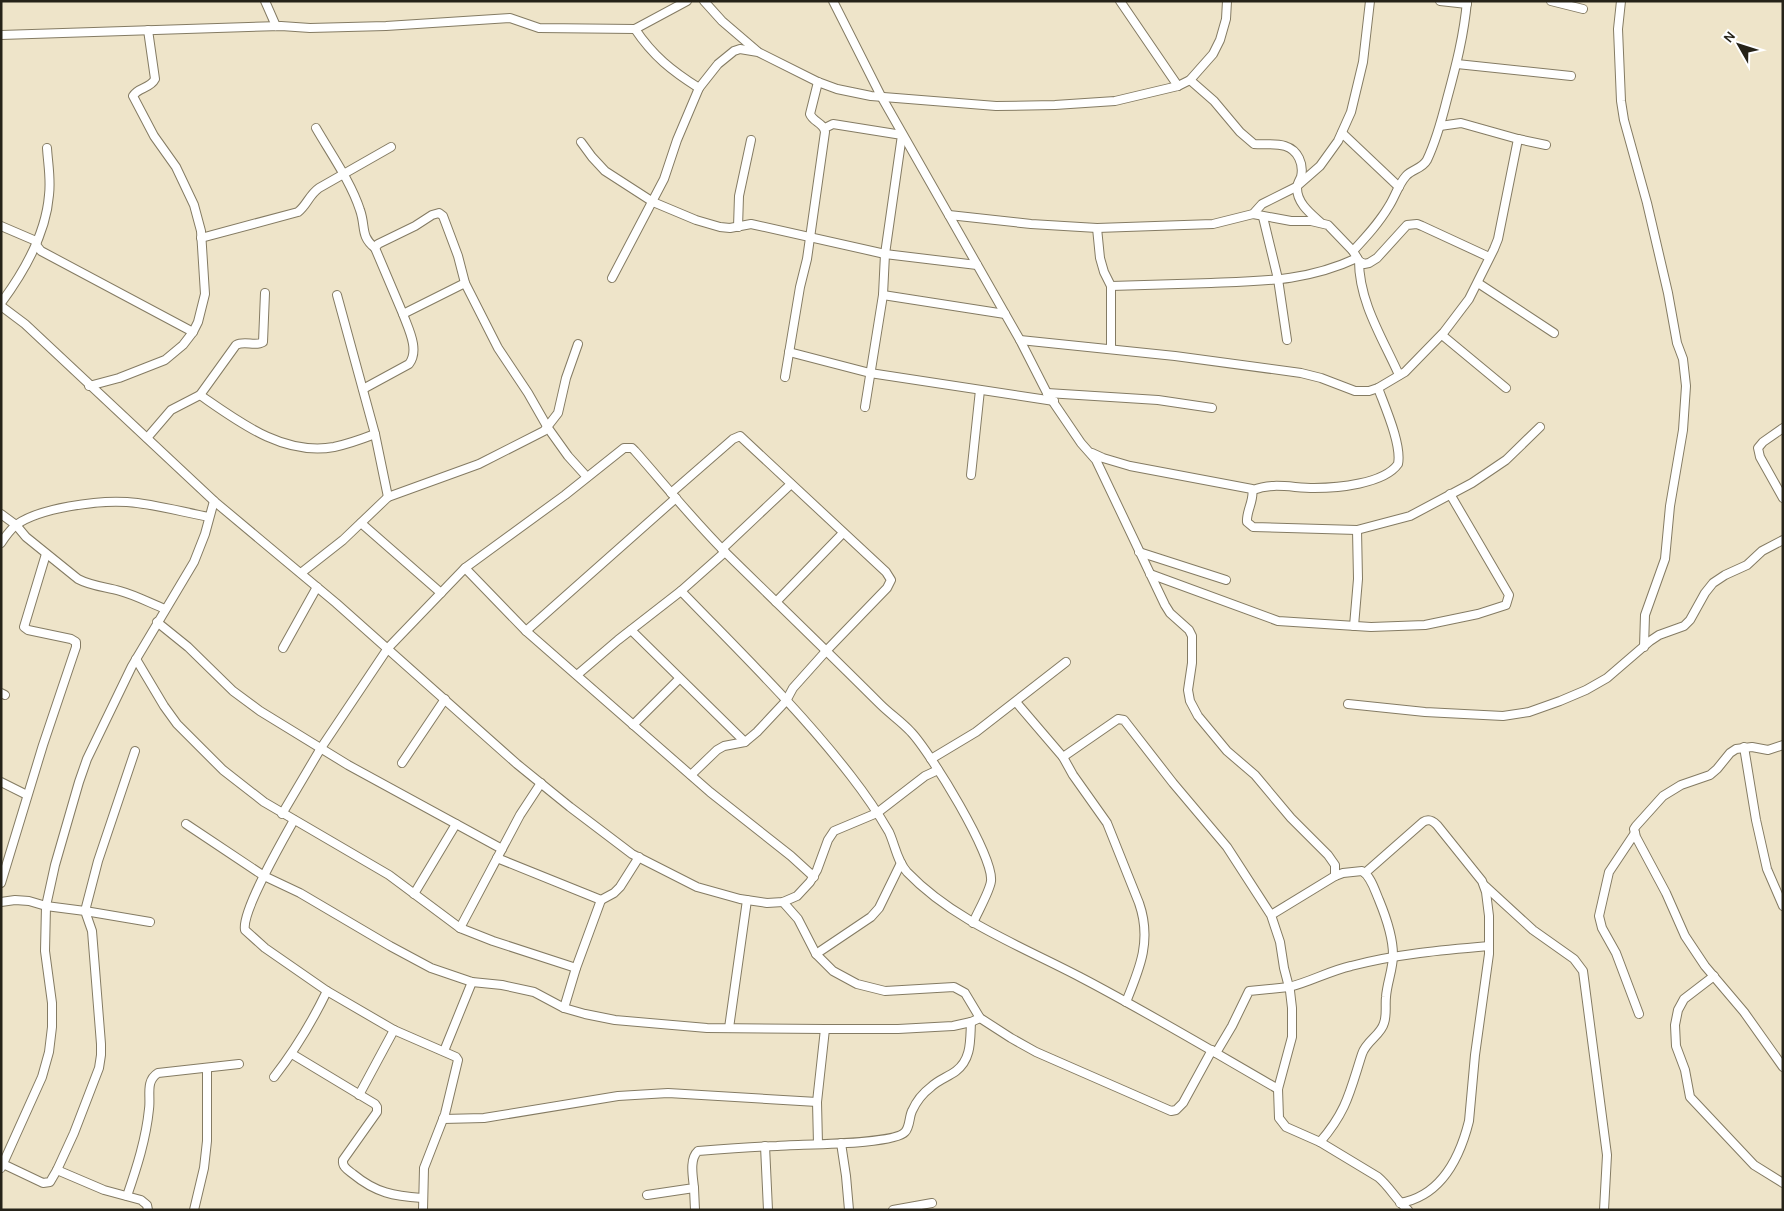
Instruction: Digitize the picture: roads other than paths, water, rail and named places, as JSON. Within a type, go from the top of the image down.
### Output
[{"type":"street","points":[[265,1],[276,26]]},
{"type":"street","points":[[1,36],[276,26],[310,28],[386,26],[510,18],[539,28],[635,29],[687,1]]},
{"type":"street","points":[[704,1],[722,21],[758,52],[818,82],[837,88],[881,96],[927,102],[996,106],[1115,101],[1178,86],[1190,80],[1213,54],[1220,40],[1226,19],[1227,1]]},
{"type":"street","points":[[833,1],[902,135],[1020,340],[1047,393],[1102,471],[1139,552],[1170,613],[1189,630],[1192,636],[1192,663],[1188,690],[1190,701],[1198,716],[1227,751],[1255,775],[1291,818],[1328,856],[1335,865],[1335,876]]},
{"type":"street","points":[[1120,1],[1178,86]]},
{"type":"street","points":[[1253,214],[1262,204],[1296,187],[1320,166],[1338,141],[1350,112],[1363,62],[1370,1]]},
{"type":"street","points":[[1111,286],[1258,282],[1313,274],[1335,268],[1357,257],[1406,176],[1410,172],[1422,167],[1426,161],[1440,126],[1457,64],[1467,2],[1440,1]]},
{"type":"street","points":[[1551,1],[1583,10]]},
{"type":"street","points":[[1621,1],[1618,29],[1621,101],[1624,120],[1647,203],[1668,293],[1677,343],[1685,367],[1686,386],[1683,430],[1670,506],[1664,559],[1645,615],[1644,648]]},
{"type":"street","points":[[635,29],[656,57],[699,88]]},
{"type":"street","points":[[89,386],[119,378],[166,360],[183,345],[193,332],[198,322],[205,294],[201,238],[194,205],[176,167],[154,136],[133,96],[150,86],[155,79],[148,30]]},
{"type":"street","points":[[612,278],[664,179],[677,140],[699,88],[718,64],[734,51],[740,49],[758,52]]},
{"type":"street","points":[[1457,64],[1571,76]]},
{"type":"street","points":[[1190,80],[1214,101],[1240,132],[1254,144],[1286,146],[1296,153],[1300,160],[1301,176],[1296,187],[1300,200],[1322,223]]},
{"type":"street","points":[[818,82],[810,114],[813,119],[825,128]]},
{"type":"street","points":[[1440,126],[1461,123],[1546,145]]},
{"type":"street","points":[[825,128],[833,124],[902,135]]},
{"type":"street","points":[[316,128],[343,174],[360,210],[367,241],[376,248],[403,314],[414,351],[410,364],[363,390]]},
{"type":"street","points":[[786,377],[810,238],[825,128]]},
{"type":"street","points":[[1342,133],[1400,187]]},
{"type":"street","points":[[865,407],[883,295],[885,254],[902,135]]},
{"type":"street","points":[[1020,340],[1175,356],[1301,373],[1321,378],[1355,391],[1369,391],[1378,388],[1400,375],[1442,335],[1469,299],[1478,283],[1498,239],[1518,139]]},
{"type":"street","points":[[738,226],[739,196],[751,140]]},
{"type":"street","points":[[582,142],[605,171],[652,202],[696,220],[730,228],[751,224],[885,254],[977,266]]},
{"type":"street","points":[[201,238],[298,212],[303,208],[311,193],[391,147]]},
{"type":"street","points":[[47,148],[49,195],[45,217],[36,241],[13,287],[1,305],[25,324],[214,502],[301,573],[388,648],[492,743],[586,819],[639,857],[698,887],[747,900],[767,903],[783,902],[796,896],[814,877],[828,840],[834,831],[877,812],[926,776],[938,770]]},
{"type":"street","points":[[376,248],[378,244],[415,226],[432,215],[439,213],[443,216],[465,283],[498,348],[528,393],[548,428],[568,456],[587,477]]},
{"type":"street","points":[[949,215],[1031,224],[1097,228],[1213,224],[1253,214],[1263,217],[1328,225],[1364,264],[1373,262],[1402,229],[1412,224],[1422,226],[1489,257]]},
{"type":"street","points":[[1263,217],[1278,279],[1287,340]]},
{"type":"street","points":[[1,226],[36,241]]},
{"type":"street","points":[[1097,228],[1100,258],[1111,286],[1111,349]]},
{"type":"street","points":[[36,241],[41,251],[109,285],[193,332]]},
{"type":"street","points":[[1357,257],[1366,301],[1400,375]]},
{"type":"street","points":[[403,314],[465,283]]},
{"type":"street","points":[[1478,283],[1554,333]]},
{"type":"street","points":[[147,438],[171,410],[200,394],[238,343],[258,344],[264,342],[265,293]]},
{"type":"street","points":[[336,295],[375,434],[388,497]]},
{"type":"street","points":[[883,295],[1005,314]]},
{"type":"street","points":[[1442,335],[1506,388]]},
{"type":"street","points":[[301,573],[362,523],[388,497],[479,464],[548,428],[558,414],[566,378],[578,344]]},
{"type":"street","points":[[789,352],[870,373],[1054,402]]},
{"type":"street","points":[[1090,452],[1130,466],[1253,490],[1265,485],[1316,488],[1352,485],[1370,481],[1391,472],[1398,464],[1398,453],[1391,425],[1378,388]]},
{"type":"street","points":[[971,475],[980,390]]},
{"type":"street","points":[[1047,393],[1158,400],[1212,408]]},
{"type":"street","points":[[200,394],[258,432],[270,439],[284,443],[312,447],[333,447],[375,434]]},
{"type":"street","points":[[1253,490],[1247,517],[1247,522],[1252,527],[1357,530],[1410,516],[1472,483],[1506,460],[1540,426]]},
{"type":"street","points":[[1783,428],[1763,442],[1758,448],[1760,457],[1783,498]]},
{"type":"street","points":[[526,631],[732,439],[738,436],[743,438],[886,572],[891,580],[887,588],[827,650],[793,688],[786,701],[757,732],[745,742],[724,746],[717,750],[691,775]]},
{"type":"street","points":[[282,814],[321,748],[388,648],[465,568],[624,448],[629,447],[635,451],[723,550],[911,732],[932,759],[970,824],[989,868],[991,881],[973,923]]},
{"type":"street","points":[[577,675],[681,591],[792,484]]},
{"type":"street","points":[[1150,574],[1278,621],[1354,626],[1432,624],[1478,614],[1506,605],[1509,595],[1450,494]]},
{"type":"street","points":[[1,543],[16,525],[48,511],[73,506],[124,502],[150,505],[210,517]]},
{"type":"street","points":[[135,751],[98,861],[84,911],[92,930],[101,1044],[99,1068],[57,1170],[50,1182],[43,1183],[2,1166],[42,1077],[49,1052],[52,1004],[45,951],[46,906],[57,857],[87,758],[136,658],[194,562],[214,502]]},
{"type":"street","points":[[1,514],[16,525],[26,537],[46,554],[78,579],[85,583],[124,592],[165,609]]},
{"type":"street","points":[[362,523],[441,593]]},
{"type":"street","points":[[1354,626],[1358,579],[1357,530]]},
{"type":"street","points":[[776,602],[843,533]]},
{"type":"street","points":[[1348,704],[1474,715],[1503,716],[1529,712],[1586,690],[1607,678],[1659,635],[1684,626],[1690,620],[1705,593],[1713,584],[1725,575],[1747,565],[1762,551],[1783,540]]},
{"type":"street","points":[[1139,552],[1226,580]]},
{"type":"street","points":[[1,883],[27,795],[76,647],[76,642],[71,639],[28,630],[24,627],[46,554]]},
{"type":"street","points":[[465,568],[526,631],[691,775],[814,877]]},
{"type":"street","points":[[283,648],[317,587]]},
{"type":"street","points":[[681,591],[824,742],[877,812],[906,871],[942,902],[973,923],[1049,960],[1278,1089]]},
{"type":"street","points":[[157,622],[188,647],[233,692],[260,712],[348,765],[502,848]]},
{"type":"street","points":[[631,630],[745,742]]},
{"type":"street","points":[[136,658],[164,706],[177,724],[230,776],[282,814],[389,875],[460,928],[493,942],[576,968]]},
{"type":"street","points":[[932,759],[976,732],[1066,662]]},
{"type":"street","points":[[633,725],[679,679]]},
{"type":"street","points":[[402,763],[445,700]]},
{"type":"street","points":[[1016,702],[1063,757],[1073,776],[1107,823],[1143,915],[1143,958],[1126,1002]]},
{"type":"street","points":[[1063,757],[1118,719],[1124,720],[1173,783],[1227,847],[1271,916],[1280,942],[1289,987],[1292,1008],[1292,1037],[1278,1089],[1278,1113],[1282,1123],[1294,1131],[1320,1142],[1378,1177],[1386,1183],[1400,1203],[1408,1210]]},
{"type":"street","points":[[1639,1014],[1616,953],[1602,928],[1599,916],[1609,872],[1635,833],[1636,826],[1663,796],[1681,785],[1710,775],[1730,752],[1744,747],[1768,750],[1783,745]]},
{"type":"street","points":[[1744,747],[1756,820],[1767,869],[1783,906]]},
{"type":"street","points":[[1,782],[27,795]]},
{"type":"street","points":[[460,928],[520,815],[541,783]]},
{"type":"street","points":[[294,820],[264,876],[246,918],[245,930],[265,948],[327,991],[394,1030],[456,1057],[458,1063],[443,1119],[424,1168],[423,1210]]},
{"type":"street","points":[[1366,873],[1424,822],[1429,820],[1437,825],[1485,886],[1533,930],[1574,959],[1583,971],[1607,1155],[1604,1210]]},
{"type":"street","points":[[186,824],[264,876],[300,893],[431,968],[472,982],[508,986],[534,992],[564,1008],[585,1014],[615,1020],[707,1028],[898,1029],[953,1026],[980,1018]]},
{"type":"street","points":[[414,894],[456,824]]},
{"type":"street","points":[[1635,833],[1666,893],[1685,936],[1714,976],[1744,1012],[1783,1067]]},
{"type":"street","points":[[564,1008],[576,968],[601,900],[614,893],[620,887],[639,857]]},
{"type":"street","points":[[497,858],[601,900]]},
{"type":"street","points":[[816,954],[872,917],[879,908],[901,863]]},
{"type":"street","points":[[1271,916],[1335,876],[1356,871],[1366,873]]},
{"type":"street","points":[[1320,1142],[1339,1118],[1352,1089],[1364,1049],[1384,1023],[1386,996],[1393,956],[1390,936],[1383,912],[1366,873]]},
{"type":"street","points":[[1400,1203],[1417,1198],[1436,1184],[1450,1168],[1461,1148],[1469,1121],[1474,1055],[1489,946],[1489,916],[1485,886]]},
{"type":"street","points":[[1,902],[15,900],[150,922]]},
{"type":"street","points":[[730,1028],[747,900]]},
{"type":"street","points":[[783,902],[798,920],[816,954],[833,971],[857,984],[885,991],[954,987],[965,993],[980,1018],[1011,1038],[1036,1052],[1174,1111],[1183,1103],[1232,1026],[1249,991],[1303,984],[1324,974],[1349,966],[1393,956],[1489,946]]},
{"type":"street","points":[[1714,976],[1684,999],[1678,1010],[1675,1025],[1676,1046],[1685,1070],[1690,1097],[1754,1165],[1783,1183]]},
{"type":"street","points":[[444,1051],[472,982]]},
{"type":"street","points":[[274,1077],[292,1054],[327,991]]},
{"type":"street","points":[[695,1210],[693,1160],[694,1154],[698,1151],[841,1143],[892,1138],[905,1133],[917,1102],[939,1080],[957,1071],[963,1065],[968,1056],[971,1022]]},
{"type":"street","points":[[818,1144],[817,1102],[824,1029]]},
{"type":"street","points":[[359,1095],[394,1030]]},
{"type":"street","points":[[292,1054],[375,1104],[378,1110],[343,1160],[343,1164],[362,1181],[378,1191],[398,1196],[422,1198]]},
{"type":"street","points":[[127,1196],[143,1147],[150,1107],[150,1081],[158,1074],[239,1064]]},
{"type":"street","points":[[194,1210],[204,1168],[207,1141],[207,1068]]},
{"type":"street","points":[[443,1119],[484,1118],[618,1096],[668,1093],[817,1102]]},
{"type":"street","points":[[841,1143],[849,1210]]},
{"type":"street","points":[[765,1146],[768,1210]]},
{"type":"street","points":[[57,1170],[104,1190],[140,1200],[148,1205],[148,1210]]},
{"type":"street","points":[[647,1195],[694,1188]]},
{"type":"street","points":[[892,1210],[932,1203]]}]
